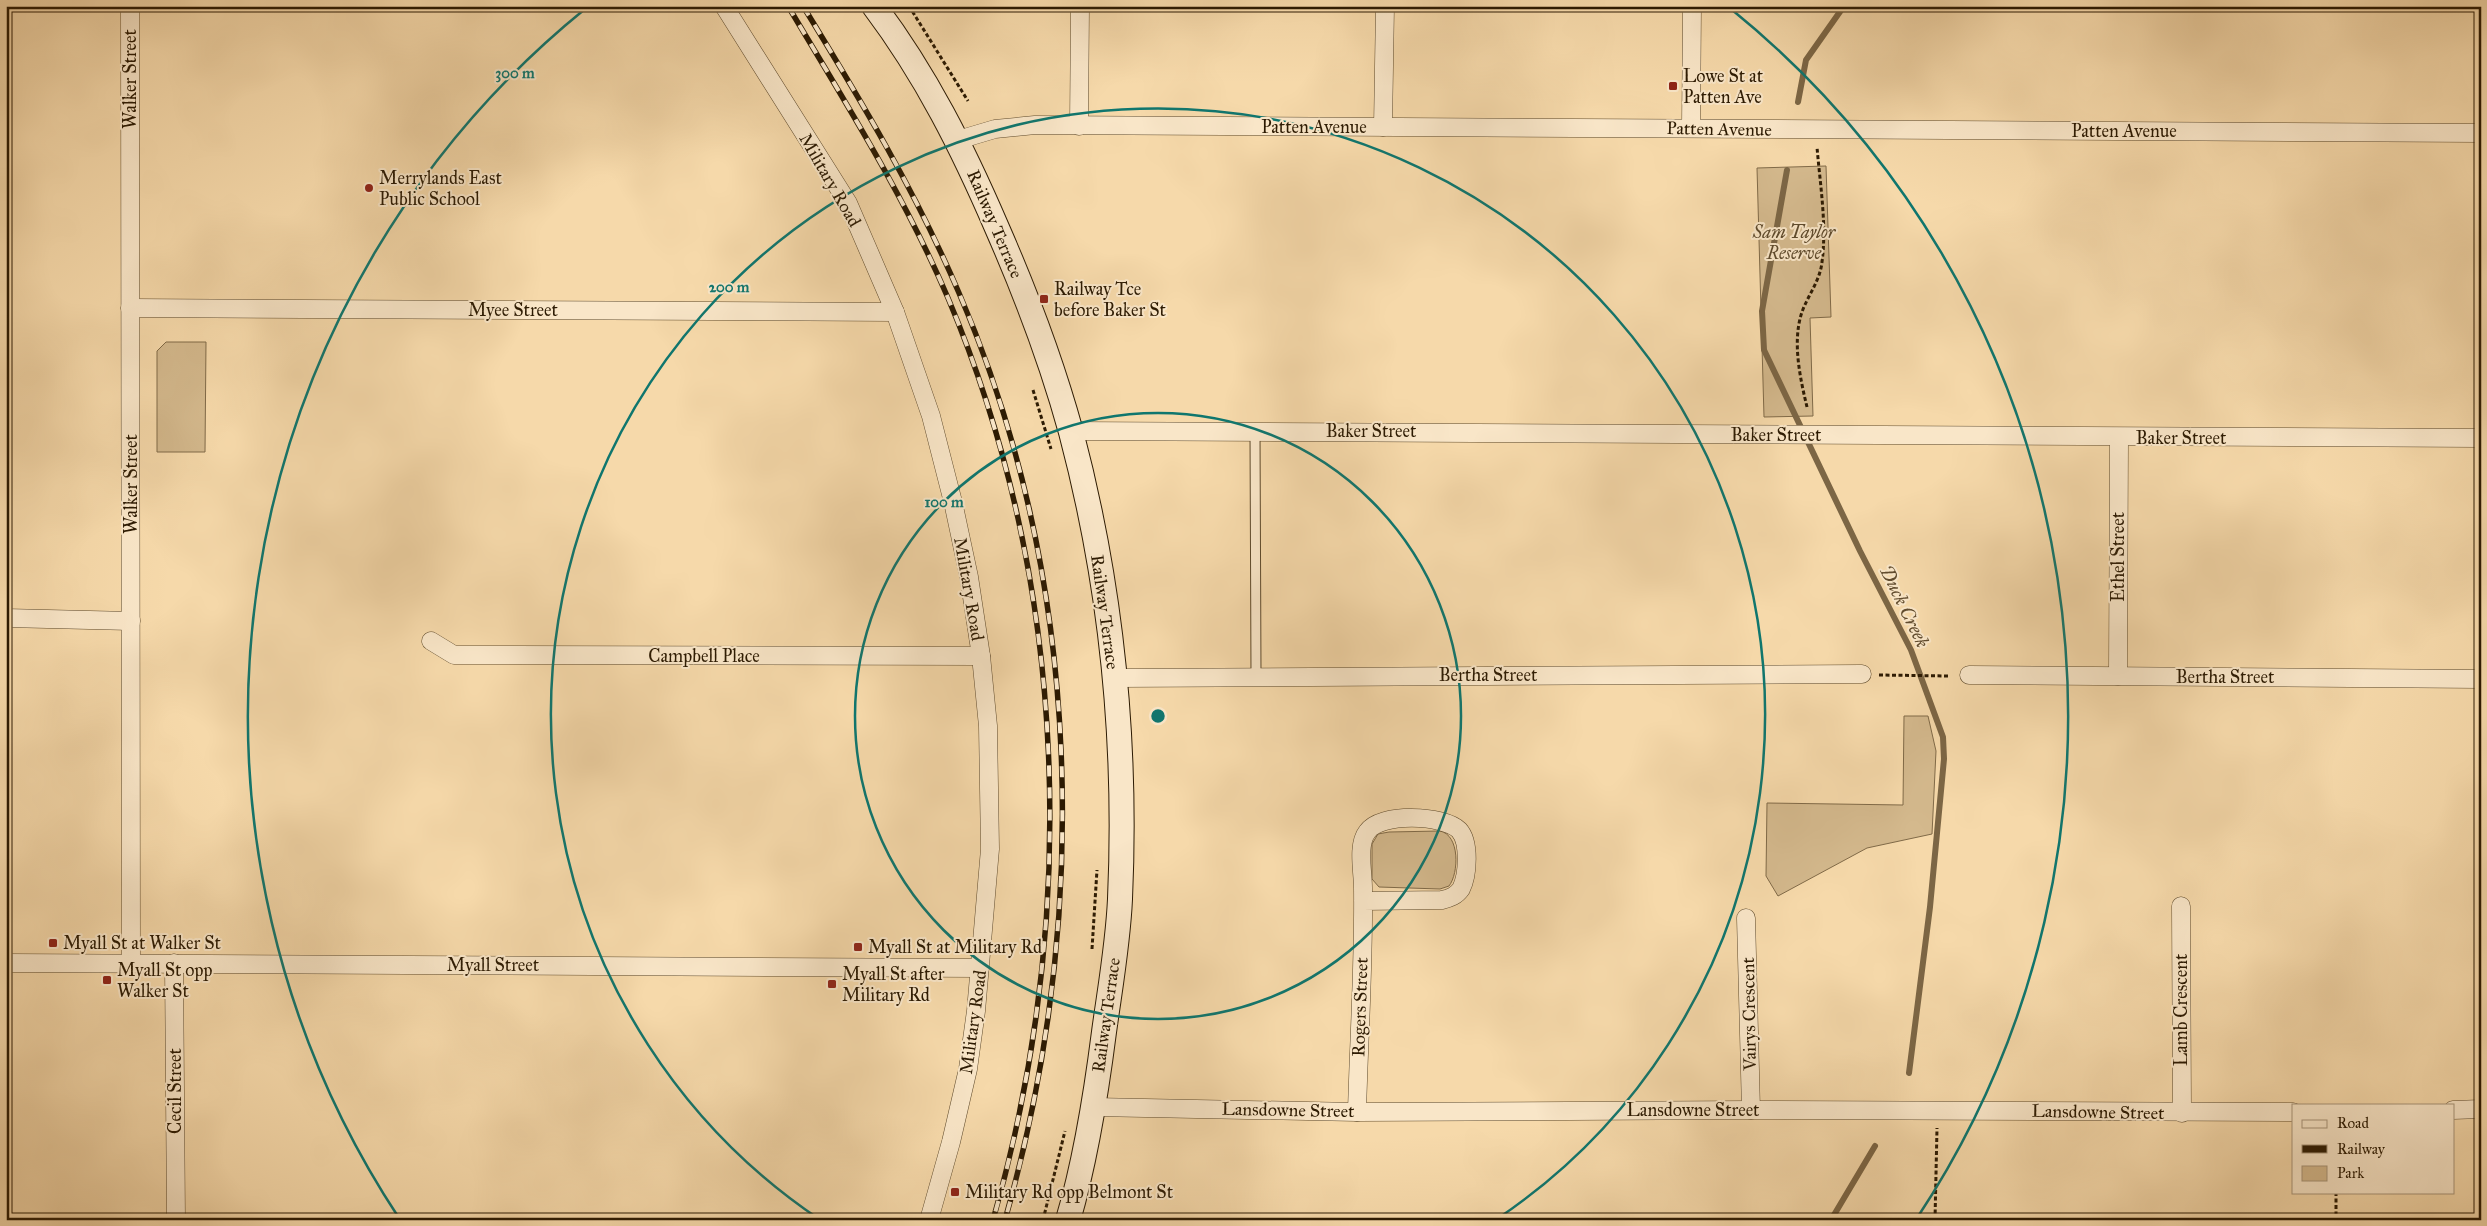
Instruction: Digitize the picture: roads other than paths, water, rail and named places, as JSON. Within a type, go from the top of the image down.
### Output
[{"type":"main road","name":"Railway Terrace","points":[[874,6],[898,39],[958,140],[1018,275],[1071,431],[1090,517],[1105,604],[1118,718],[1121,837],[1120,900],[1094,1107],[1068,1220]]},
{"type":"main road","name":"Railway Terrace","points":[[884,6],[898,39]]},
{"type":"street","name":"Walker Street","points":[[130,6],[131,962]]},
{"type":"street","name":"Military Road","points":[[724,6],[848,204],[895,312],[931,416],[953,502],[969,577],[981,656],[988,726],[991,801],[990,849],[980,968],[968,1069],[930,1220]]},
{"type":"street","points":[[1079,126],[1080,6]]},
{"type":"street","points":[[1383,127],[1385,6]]},
{"type":"street","points":[[1691,128],[1692,6]]},
{"type":"street","name":"Patten Avenue","points":[[958,140],[995,129],[1035,125],[2481,133]]},
{"type":"street","name":"Myee Street","points":[[130,308],[895,312]]},
{"type":"street","name":"Baker Street","points":[[1071,431],[1255,430],[1783,435],[2481,438]]},
{"type":"street","name":"Ethel Street","points":[[2118,676],[2119,437]]},
{"type":"street","points":[[6,618],[131,621]]},
{"type":"street","name":"Campbell Place","points":[[431,641],[454,655],[981,656]]},
{"type":"street","name":"Bertha Street","points":[[1114,678],[1862,674]]},
{"type":"street","name":"Bertha Street","points":[[1968,675],[2481,679]]},
{"type":"street","name":"Rogers Street","points":[[1357,1112],[1363,901],[1362,844],[1367,832],[1375,824],[1385,820],[1438,820],[1450,824],[1461,832],[1466,848],[1465,875],[1460,889],[1452,898],[1442,900],[1363,901]]},
{"type":"street","name":"Lamb Crescent","points":[[2181,906],[2182,1113]]},
{"type":"street","name":"Vairys Crescent","points":[[1746,918],[1750,1110]]},
{"type":"street","name":"Myall Street","points":[[6,962],[980,968]]},
{"type":"street","name":"Cecil Street","points":[[174,963],[176,1220]]},
{"type":"street","name":"Lansdowne Street","points":[[1094,1107],[1357,1112],[1750,1110],[2292,1112]]},
{"type":"street","points":[[2454,1110],[2481,1109]]},
{"type":"lane","points":[[1255,430],[1256,676]]},
{"type":"waterway","name":"Duck Creek","points":[[1798,102],[1806,60],[1844,6]]},
{"type":"waterway","name":"Duck Creek","points":[[1787,170],[1762,311],[1764,350],[1860,551],[1911,650],[1943,737],[1944,759],[1930,907],[1909,1073]]},
{"type":"waterway","name":"Duck Creek","points":[[1831,1220],[1875,1146]]},
{"type":"railway","points":[[788,6],[893,186],[948,298],[988,408],[1019,522],[1039,637],[1048,755],[1049,872],[1039,990],[1021,1106],[993,1220]]},
{"type":"railway","points":[[803,6],[906,182],[959,293],[1000,404],[1031,518],[1051,634],[1061,752],[1061,870],[1052,989],[1033,1105],[1005,1220]]},
{"type":"place","name":"Lowe St at Patten Ave","points":[[1673,86]]},
{"type":"place","name":"Merrylands East Public School","points":[[369,188]]},
{"type":"place","name":"Railway Tce before Baker St","points":[[1044,299]]},
{"type":"place","name":"Myall St at Walker St","points":[[53,943]]},
{"type":"place","name":"Myall St at Military Rd","points":[[858,947]]},
{"type":"place","name":"Myall St opp Walker St","points":[[107,980]]},
{"type":"place","name":"Myall St after Military Rd","points":[[832,984]]},
{"type":"place","name":"Military Rd opp Belmont St","points":[[955,1192]]},
{"type":"park label","name":"Sam Taylor Reserve","points":[[1794,242]]}]
